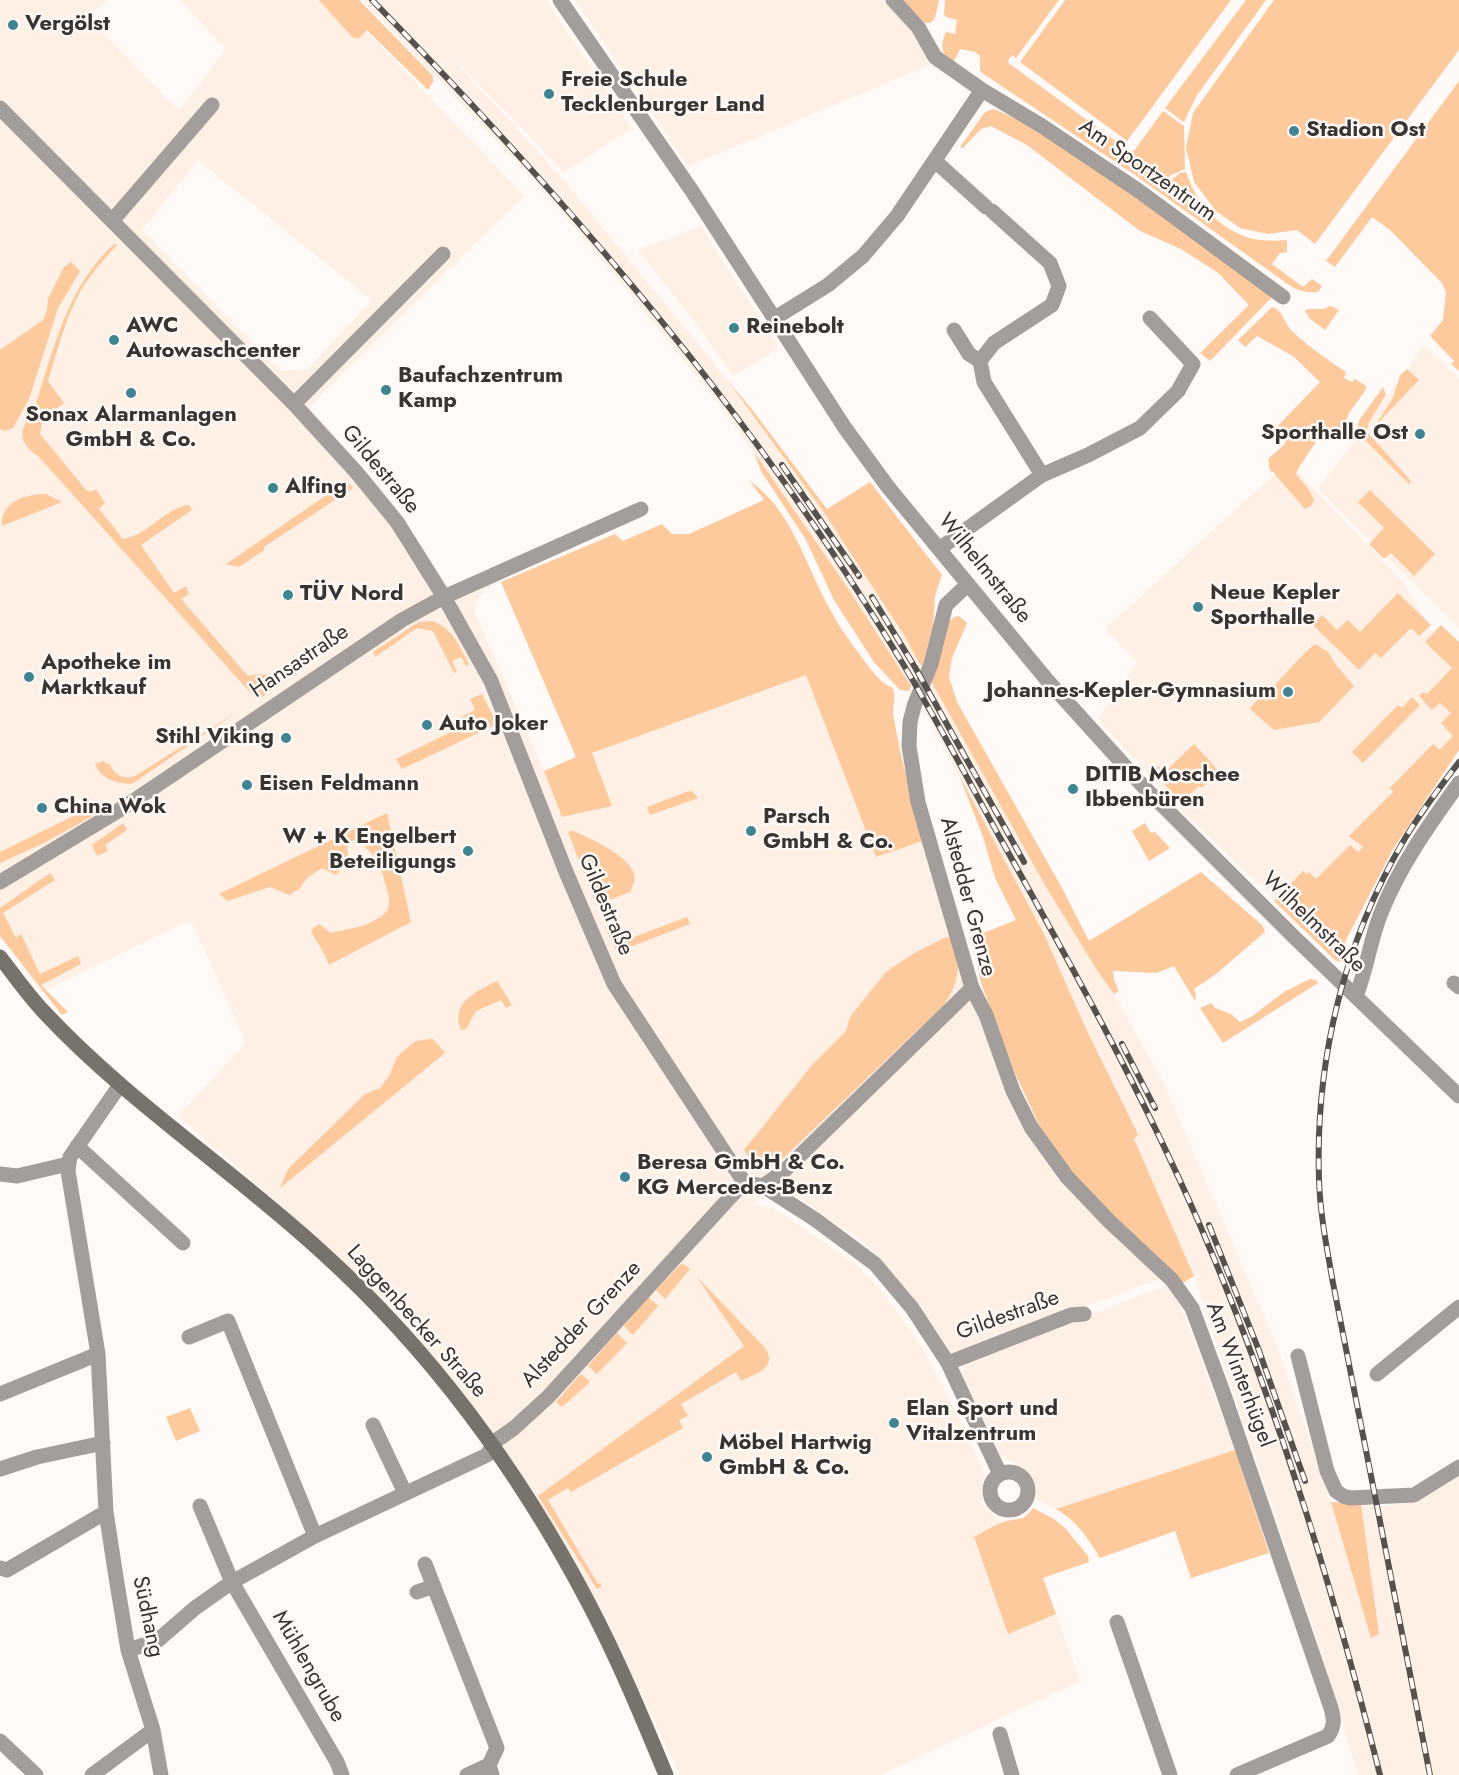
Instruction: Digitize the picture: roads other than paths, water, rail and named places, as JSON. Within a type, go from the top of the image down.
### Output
[{"type":"street","name":"Wilhelmstraße","points":[[560,0],[692,191],[845,428],[888,487],[1047,680],[1142,785],[1459,1096]]},
{"type":"street","name":"Am Sportzentrum","points":[[893,0],[918,27],[935,57],[1139,191],[1283,297]]},
{"type":"street","points":[[775,318],[828,285],[863,256],[897,216],[982,90]]},
{"type":"street","points":[[112,221],[212,105]]},
{"type":"street","name":"Gildestraße","points":[[0,108],[294,404],[357,472],[397,522],[444,597],[491,681],[566,872],[614,984],[744,1182],[763,1186],[816,1220],[875,1264],[912,1308],[948,1363],[1000,1474]]},
{"type":"street","points":[[935,161],[1050,263],[1059,286],[1052,305],[994,343],[980,361]]},
{"type":"street","points":[[294,404],[443,254]]},
{"type":"street","points":[[939,549],[1042,475],[1088,455],[1140,428],[1178,391],[1193,364],[1150,318]]},
{"type":"street","points":[[954,330],[969,354],[980,361],[984,382],[1042,475]]},
{"type":"street","name":"Hansastraße","points":[[0,882],[126,806],[402,620],[444,597],[640,509]]},
{"type":"street","name":"Alstedder Grenze","points":[[763,1186],[784,1171],[972,988],[918,802],[909,746],[910,722],[914,706],[931,664],[946,604],[968,584]]},
{"type":"street","points":[[1356,996],[1381,913],[1395,883],[1416,843],[1459,783]]},
{"type":"street","name":"Laggenbecker Straße","points":[[0,957],[42,1010],[120,1085],[262,1199],[325,1254],[409,1341],[493,1447],[548,1532],[589,1604],[666,1775]]},
{"type":"street","name":"Am Winterhügel","points":[[972,988],[986,1015],[1012,1091],[1031,1127],[1067,1176],[1109,1221],[1172,1280],[1192,1308],[1289,1581],[1331,1708],[1334,1720],[1332,1730],[1328,1736],[1237,1775]]},
{"type":"street","points":[[0,1174],[17,1176],[68,1164],[77,1146],[120,1085]]},
{"type":"street","points":[[77,1146],[183,1243]]},
{"type":"street","name":"Südhang","points":[[68,1164],[98,1354],[106,1512],[128,1650],[153,1730],[161,1775]]},
{"type":"street","name":"Alstedder Grenze","points":[[128,1650],[157,1641],[195,1608],[232,1582],[315,1536],[487,1455],[497,1440],[548,1397],[744,1182]]},
{"type":"street","points":[[1377,1374],[1459,1307]]},
{"type":"street","name":"Gildestraße","points":[[948,1363],[1071,1315],[1084,1314]]},
{"type":"street","points":[[189,1337],[228,1321],[315,1536]]},
{"type":"street","points":[[0,1394],[98,1354]]},
{"type":"street","points":[[1298,1356],[1327,1471],[1336,1491],[1343,1496],[1350,1498],[1414,1495],[1459,1467]]},
{"type":"street","points":[[373,1425],[405,1493]]},
{"type":"street","points":[[0,1469],[37,1457],[103,1443]]},
{"type":"street","points":[[200,1506],[232,1582]]},
{"type":"street","points":[[0,1568],[7,1570],[106,1512]]},
{"type":"street","points":[[425,1564],[497,1748],[491,1770],[467,1775]]},
{"type":"street","name":"Mühlengrube","points":[[232,1582],[338,1762],[342,1775]]},
{"type":"street","points":[[417,1593],[434,1586]]},
{"type":"street","points":[[1117,1622],[1170,1775]]},
{"type":"street","points":[[92,1775],[153,1730]]},
{"type":"street","points":[[1000,1734],[1010,1774]]},
{"type":"street","points":[[0,1741],[36,1775]]},
{"type":"railway","points":[[372,0],[546,186],[670,331],[786,484],[881,627],[928,706],[1104,1027],[1177,1173],[1199,1223],[1253,1358],[1301,1495],[1343,1634],[1380,1775]]},
{"type":"railway","points":[[782,465],[859,576]]},
{"type":"railway","points":[[872,597],[916,669],[1024,862]]},
{"type":"railway","points":[[1430,1775],[1328,1257],[1319,1179],[1319,1135],[1328,1047],[1350,961],[1365,919],[1404,840],[1459,762]]},
{"type":"railway","points":[[1122,1044],[1155,1108]]},
{"type":"railway","points":[[1209,1225],[1258,1348],[1305,1481]]},
{"type":"place","name":"Vergölst","points":[[13,25]]},
{"type":"place","name":"Freie Schule Tecklenburger Land","points":[[549,94]]},
{"type":"place","name":"Stadion Ost","points":[[1294,131]]},
{"type":"place","name":"Reinebolt","points":[[734,328]]},
{"type":"place","name":"AWC Autowaschcenter","points":[[114,340]]},
{"type":"place","name":"Baufachzentrum Kamp","points":[[386,390]]},
{"type":"place","name":"Sonax Alarmanlagen GmbH & Co.","points":[[131,393]]},
{"type":"place","name":"Sporthalle Ost","points":[[1420,434]]},
{"type":"place","name":"Alfing","points":[[273,488]]},
{"type":"place","name":"TÜV Nord","points":[[288,595]]},
{"type":"place","name":"Neue Kepler Sporthalle","points":[[1198,607]]},
{"type":"place","name":"Apotheke im Marktkauf","points":[[29,677]]},
{"type":"place","name":"Johannes-Kepler-Gymnasium","points":[[1288,692]]},
{"type":"place","name":"Auto Joker","points":[[427,725]]},
{"type":"place","name":"Stihl Viking","points":[[286,738]]},
{"type":"place","name":"Eisen Feldmann","points":[[247,785]]},
{"type":"place","name":"DITIB Moschee Ibbenbüren","points":[[1073,789]]},
{"type":"place","name":"China Wok","points":[[42,808]]},
{"type":"place","name":"Parsch GmbH & Co.","points":[[751,831]]},
{"type":"place","name":"W + K Engelbert Beteiligungs","points":[[468,851]]},
{"type":"place","name":"Beresa GmbH & Co. KG Mercedes-Benz","points":[[625,1177]]},
{"type":"place","name":"Elan Sport und Vitalzentrum","points":[[894,1423]]},
{"type":"place","name":"Möbel Hartwig GmbH & Co.","points":[[707,1457]]}]
